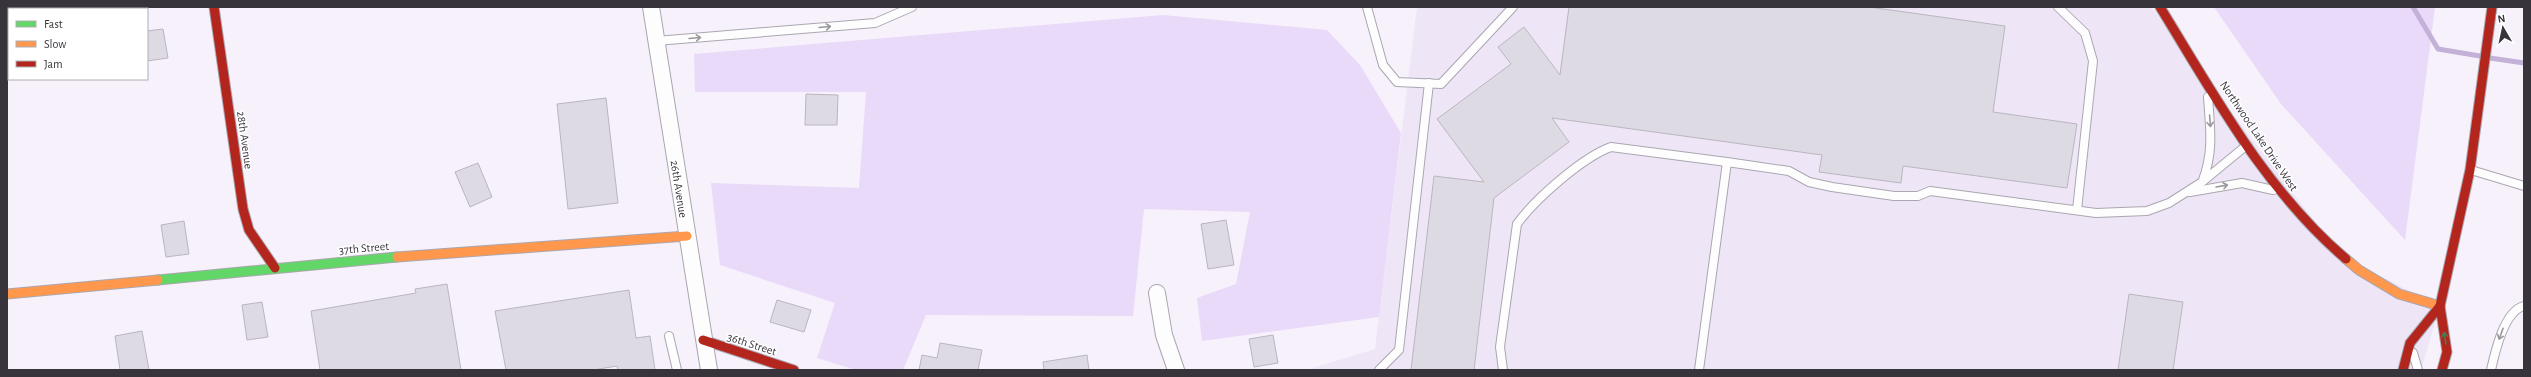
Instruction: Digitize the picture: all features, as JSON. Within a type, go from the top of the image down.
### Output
[{"type":"street","name":"28th Avenue","points":[[214,7],[243,208],[249,230],[275,268]]},
{"type":"street","name":"26th Avenue","points":[[651,7],[709,370]]},
{"type":"street","name":"Northwood Lake Drive West","points":[[2160,7],[2247,144],[2282,193],[2310,226],[2341,256],[2375,280],[2401,295],[2440,306]]},
{"type":"street","points":[[2442,370],[2447,352],[2440,306],[2470,170],[2485,69],[2492,7]]},
{"type":"street","name":"37th Street","points":[[7,294],[487,248],[687,236]]},
{"type":"street","points":[[1157,293],[1164,335],[1176,370]]},
{"type":"street","points":[[2403,370],[2410,343],[2440,306]]},
{"type":"street","name":"36th Street","points":[[703,340],[794,370]]},
{"type":"lane","points":[[656,41],[875,22],[912,7]]},
{"type":"lane","points":[[1367,7],[1383,66],[1397,82],[1429,84],[1441,84],[1450,76],[1513,7]]},
{"type":"lane","points":[[2058,7],[2085,33],[2093,62],[2077,210]]},
{"type":"lane","points":[[2202,182],[2210,162],[2212,142],[2208,82]]},
{"type":"lane","points":[[1379,370],[1399,350],[1429,84]]},
{"type":"lane","points":[[1503,370],[1500,347],[1517,224],[1528,208],[1595,153],[1611,148],[1627,148],[1789,171],[1809,182],[1894,196],[1918,196],[1930,191],[2096,213],[2147,211],[2170,202],[2202,182],[2247,144]]},
{"type":"lane","points":[[1699,370],[1727,162]]},
{"type":"lane","points":[[2470,170],[2524,186]]},
{"type":"lane","points":[[2183,194],[2242,182],[2282,193]]},
{"type":"lane","points":[[2491,370],[2505,324],[2519,308],[2524,306]]},
{"type":"lane","points":[[669,336],[677,370]]},
{"type":"lane","points":[[2410,343],[2418,370]]},
{"type":"shaded area","points":[[1417,7],[2151,7],[2341,256],[2440,306],[2421,370],[1306,370],[1375,349]]},
{"type":"shaded area","points":[[2214,7],[2435,7],[2405,240],[2281,104]]},
{"type":"shaded area","points":[[1163,15],[1327,30],[1360,65],[1401,133],[1379,317],[1202,341],[1197,298],[1236,284],[1250,212],[1144,209],[1133,316],[926,315],[903,370],[856,370],[817,358],[835,303],[720,265],[711,183],[859,188],[866,92],[695,92],[694,54]]},
{"type":"building","points":[[1569,7],[1869,7],[2005,26],[1993,112],[2077,124],[2067,188],[1903,166],[1901,183],[1819,172],[1822,155],[1552,118],[1569,142],[1494,198],[1474,370],[1411,370],[1434,176],[1484,182],[1437,119],[1511,64],[1498,47],[1524,27],[1560,75]]},
{"type":"building","points":[[163,29],[168,58],[148,61],[148,31]]},
{"type":"building","points":[[806,94],[838,95],[837,125],[805,125]]},
{"type":"building","points":[[606,98],[618,203],[568,209],[557,104]]},
{"type":"building","points":[[478,163],[492,197],[470,207],[455,172]]},
{"type":"building","points":[[1226,220],[1234,265],[1208,269],[1201,224]]},
{"type":"building","points":[[184,221],[189,254],[166,257],[161,225]]},
{"type":"building","points":[[447,284],[461,370],[320,370],[311,311],[416,293],[415,289]]},
{"type":"building","points":[[629,290],[636,338],[650,336],[655,370],[618,370],[617,366],[593,370],[506,370],[495,311]]},
{"type":"building","points":[[2129,294],[2183,302],[2173,370],[2118,370]]},
{"type":"building","points":[[777,300],[811,310],[804,332],[770,322]]},
{"type":"building","points":[[262,302],[268,337],[247,340],[242,305]]},
{"type":"building","points":[[142,331],[149,370],[120,370],[115,336]]},
{"type":"building","points":[[1273,335],[1278,363],[1254,367],[1249,339]]},
{"type":"building","points":[[940,343],[982,350],[978,370],[919,370],[922,355],[937,358]]},
{"type":"building","points":[[1087,355],[1089,370],[1044,370],[1043,362]]},
{"type":"waterway","points":[[2413,7],[2438,49],[2480,56]]},
{"type":"waterway","points":[[2490,58],[2524,63]]},
{"type":"traffic: fast","points":[[158,280],[397,257]]},
{"type":"traffic: slow","points":[[397,257],[687,236]]},
{"type":"traffic: slow","points":[[2346,259],[2359,270],[2399,294],[2440,306]]},
{"type":"traffic: slow","points":[[7,294],[158,280]]},
{"type":"traffic: jam","points":[[214,7],[243,209],[249,230],[275,268]]},
{"type":"traffic: jam","points":[[2160,7],[2222,108],[2266,172],[2290,203],[2317,232],[2346,259]]},
{"type":"traffic: jam","points":[[2442,370],[2447,352],[2440,306],[2470,170],[2492,7]]},
{"type":"traffic: jam","points":[[2403,370],[2410,343],[2440,306]]},
{"type":"traffic: jam","points":[[703,340],[794,370]]}]
